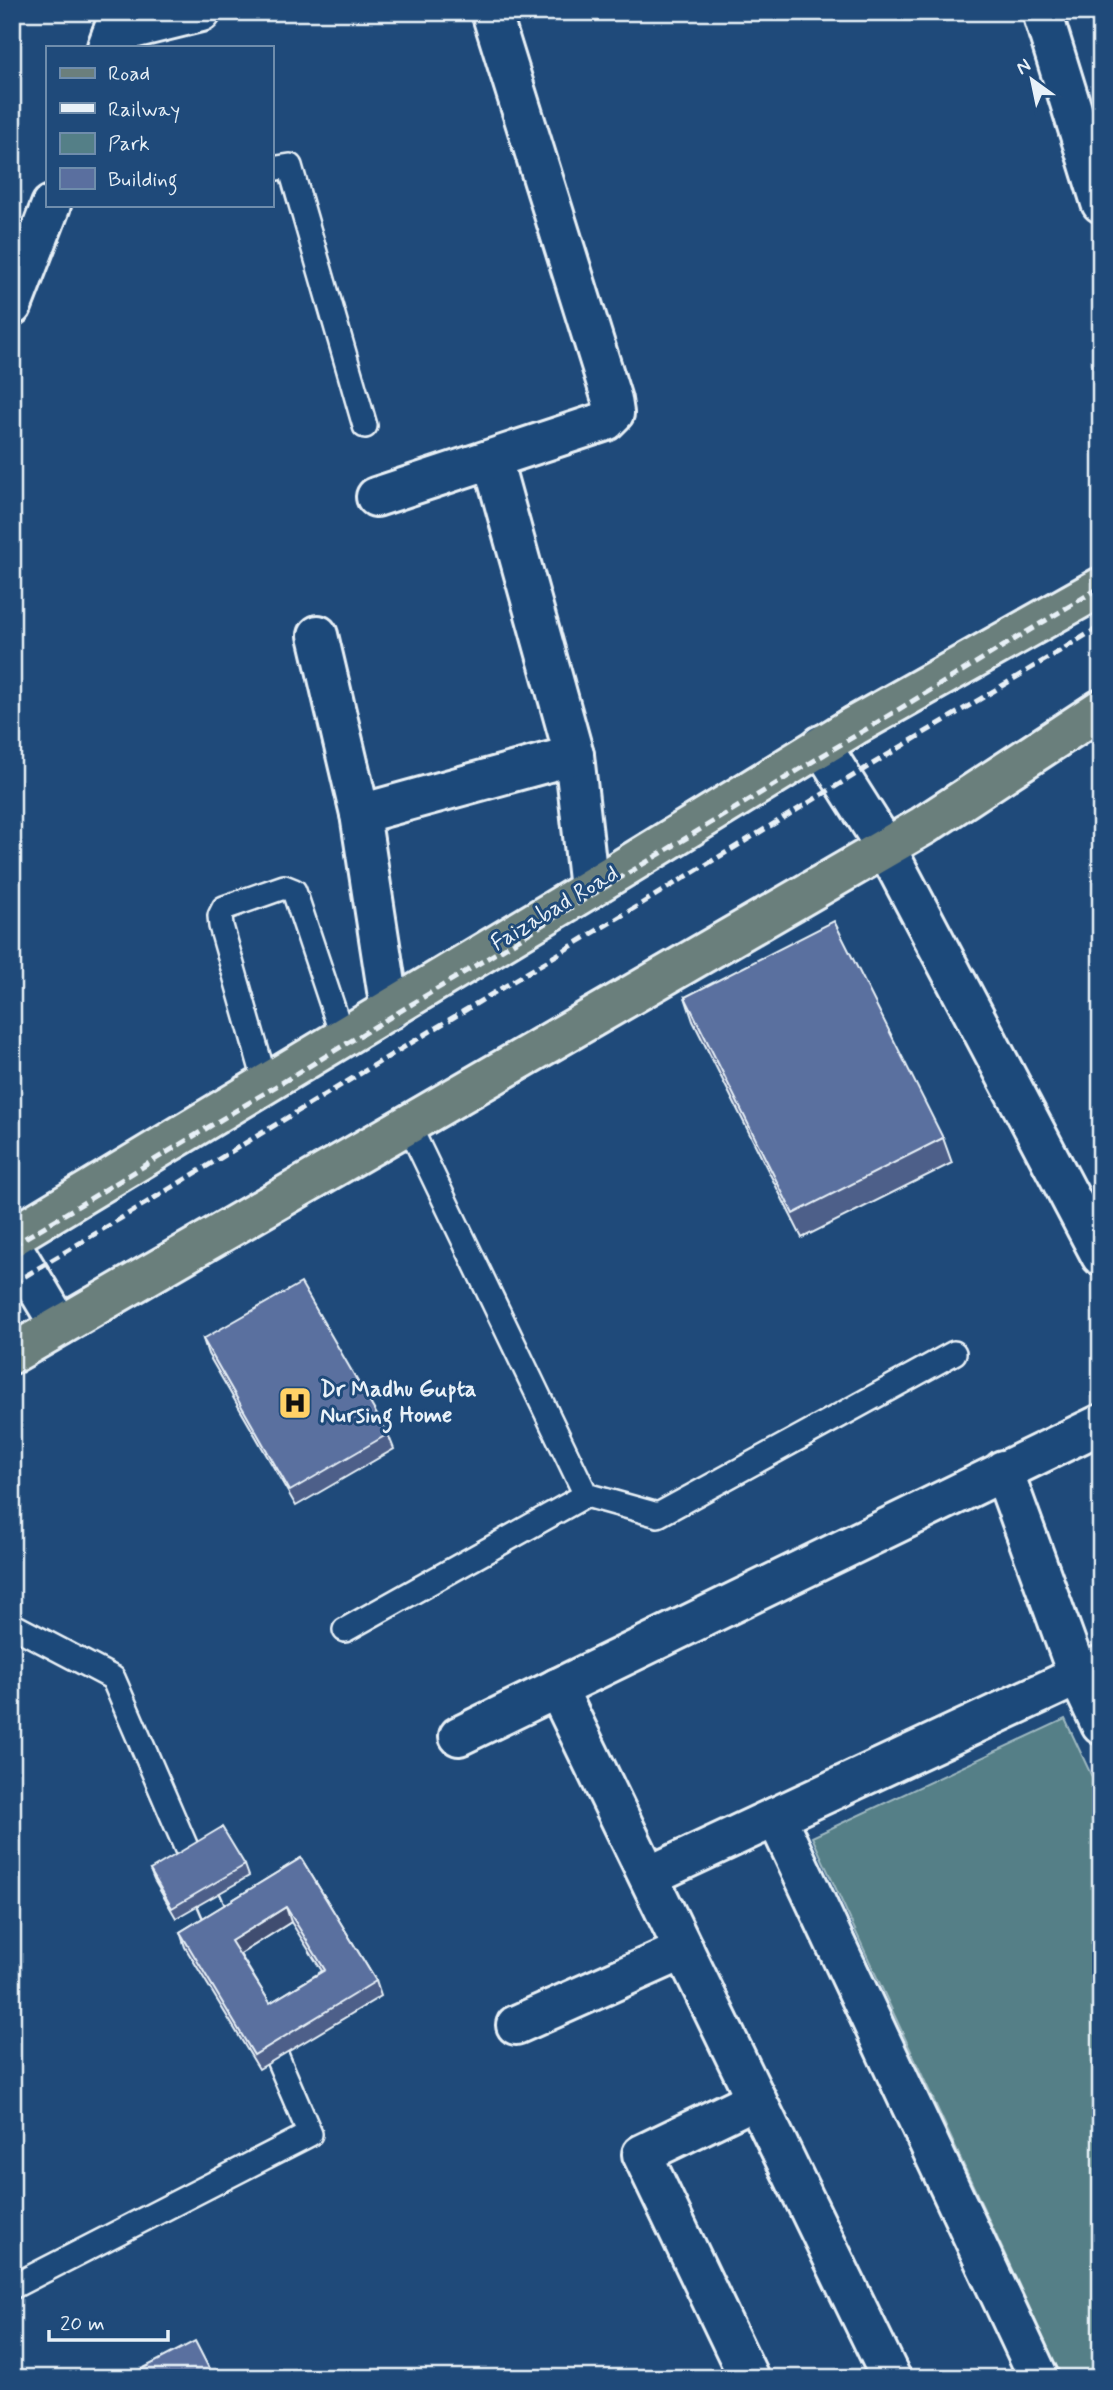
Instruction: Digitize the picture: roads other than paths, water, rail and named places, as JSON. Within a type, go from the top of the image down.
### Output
[{"type":"main road","name":"Faizabad Road","points":[[12,1237],[589,889],[821,745],[1101,587]]},
{"type":"main road","points":[[12,1354],[886,848],[1101,709]]},
{"type":"street","points":[[113,31],[201,12]]},
{"type":"street","points":[[376,498],[606,421],[614,413],[491,12]]},
{"type":"street","points":[[1042,12],[1101,203]]},
{"type":"street","points":[[12,306],[19,264],[57,206]]},
{"type":"street","points":[[492,459],[574,755],[589,889]]},
{"type":"street","points":[[318,635],[360,814],[390,1010]]},
{"type":"street","points":[[821,745],[886,848],[1101,1256]]},
{"type":"street","points":[[360,814],[574,755]]},
{"type":"street","points":[[12,1245],[60,1326]]},
{"type":"street","points":[[459,1736],[1101,1424]]},
{"type":"street","points":[[1003,1470],[1089,1671],[1101,1725]]},
{"type":"street","points":[[649,1876],[1089,1671]]},
{"type":"street","points":[[557,1688],[891,2378]]},
{"type":"street","points":[[776,1817],[1039,2378]]},
{"type":"street","points":[[516,2025],[684,1950]]},
{"type":"street","points":[[749,2378],[642,2154],[756,2099]]},
{"type":"lane","points":[[273,169],[290,166],[365,426]]},
{"type":"lane","points":[[266,1084],[220,926],[220,916],[224,908],[284,887],[294,891],[342,1038]]},
{"type":"lane","points":[[409,1126],[586,1495]]},
{"type":"lane","points":[[345,1630],[586,1495],[658,1515],[954,1353]]},
{"type":"lane","points":[[12,1625],[113,1678],[234,1957]]},
{"type":"lane","points":[[12,2287],[310,2134],[256,2007]]},
{"type":"railway","points":[[12,1246],[1101,587]]},
{"type":"railway","points":[[12,1284],[1101,626]]},
{"type":"place","name":"Dr Madhu Gupta Nursing Home","points":[[295,1403]]}]
